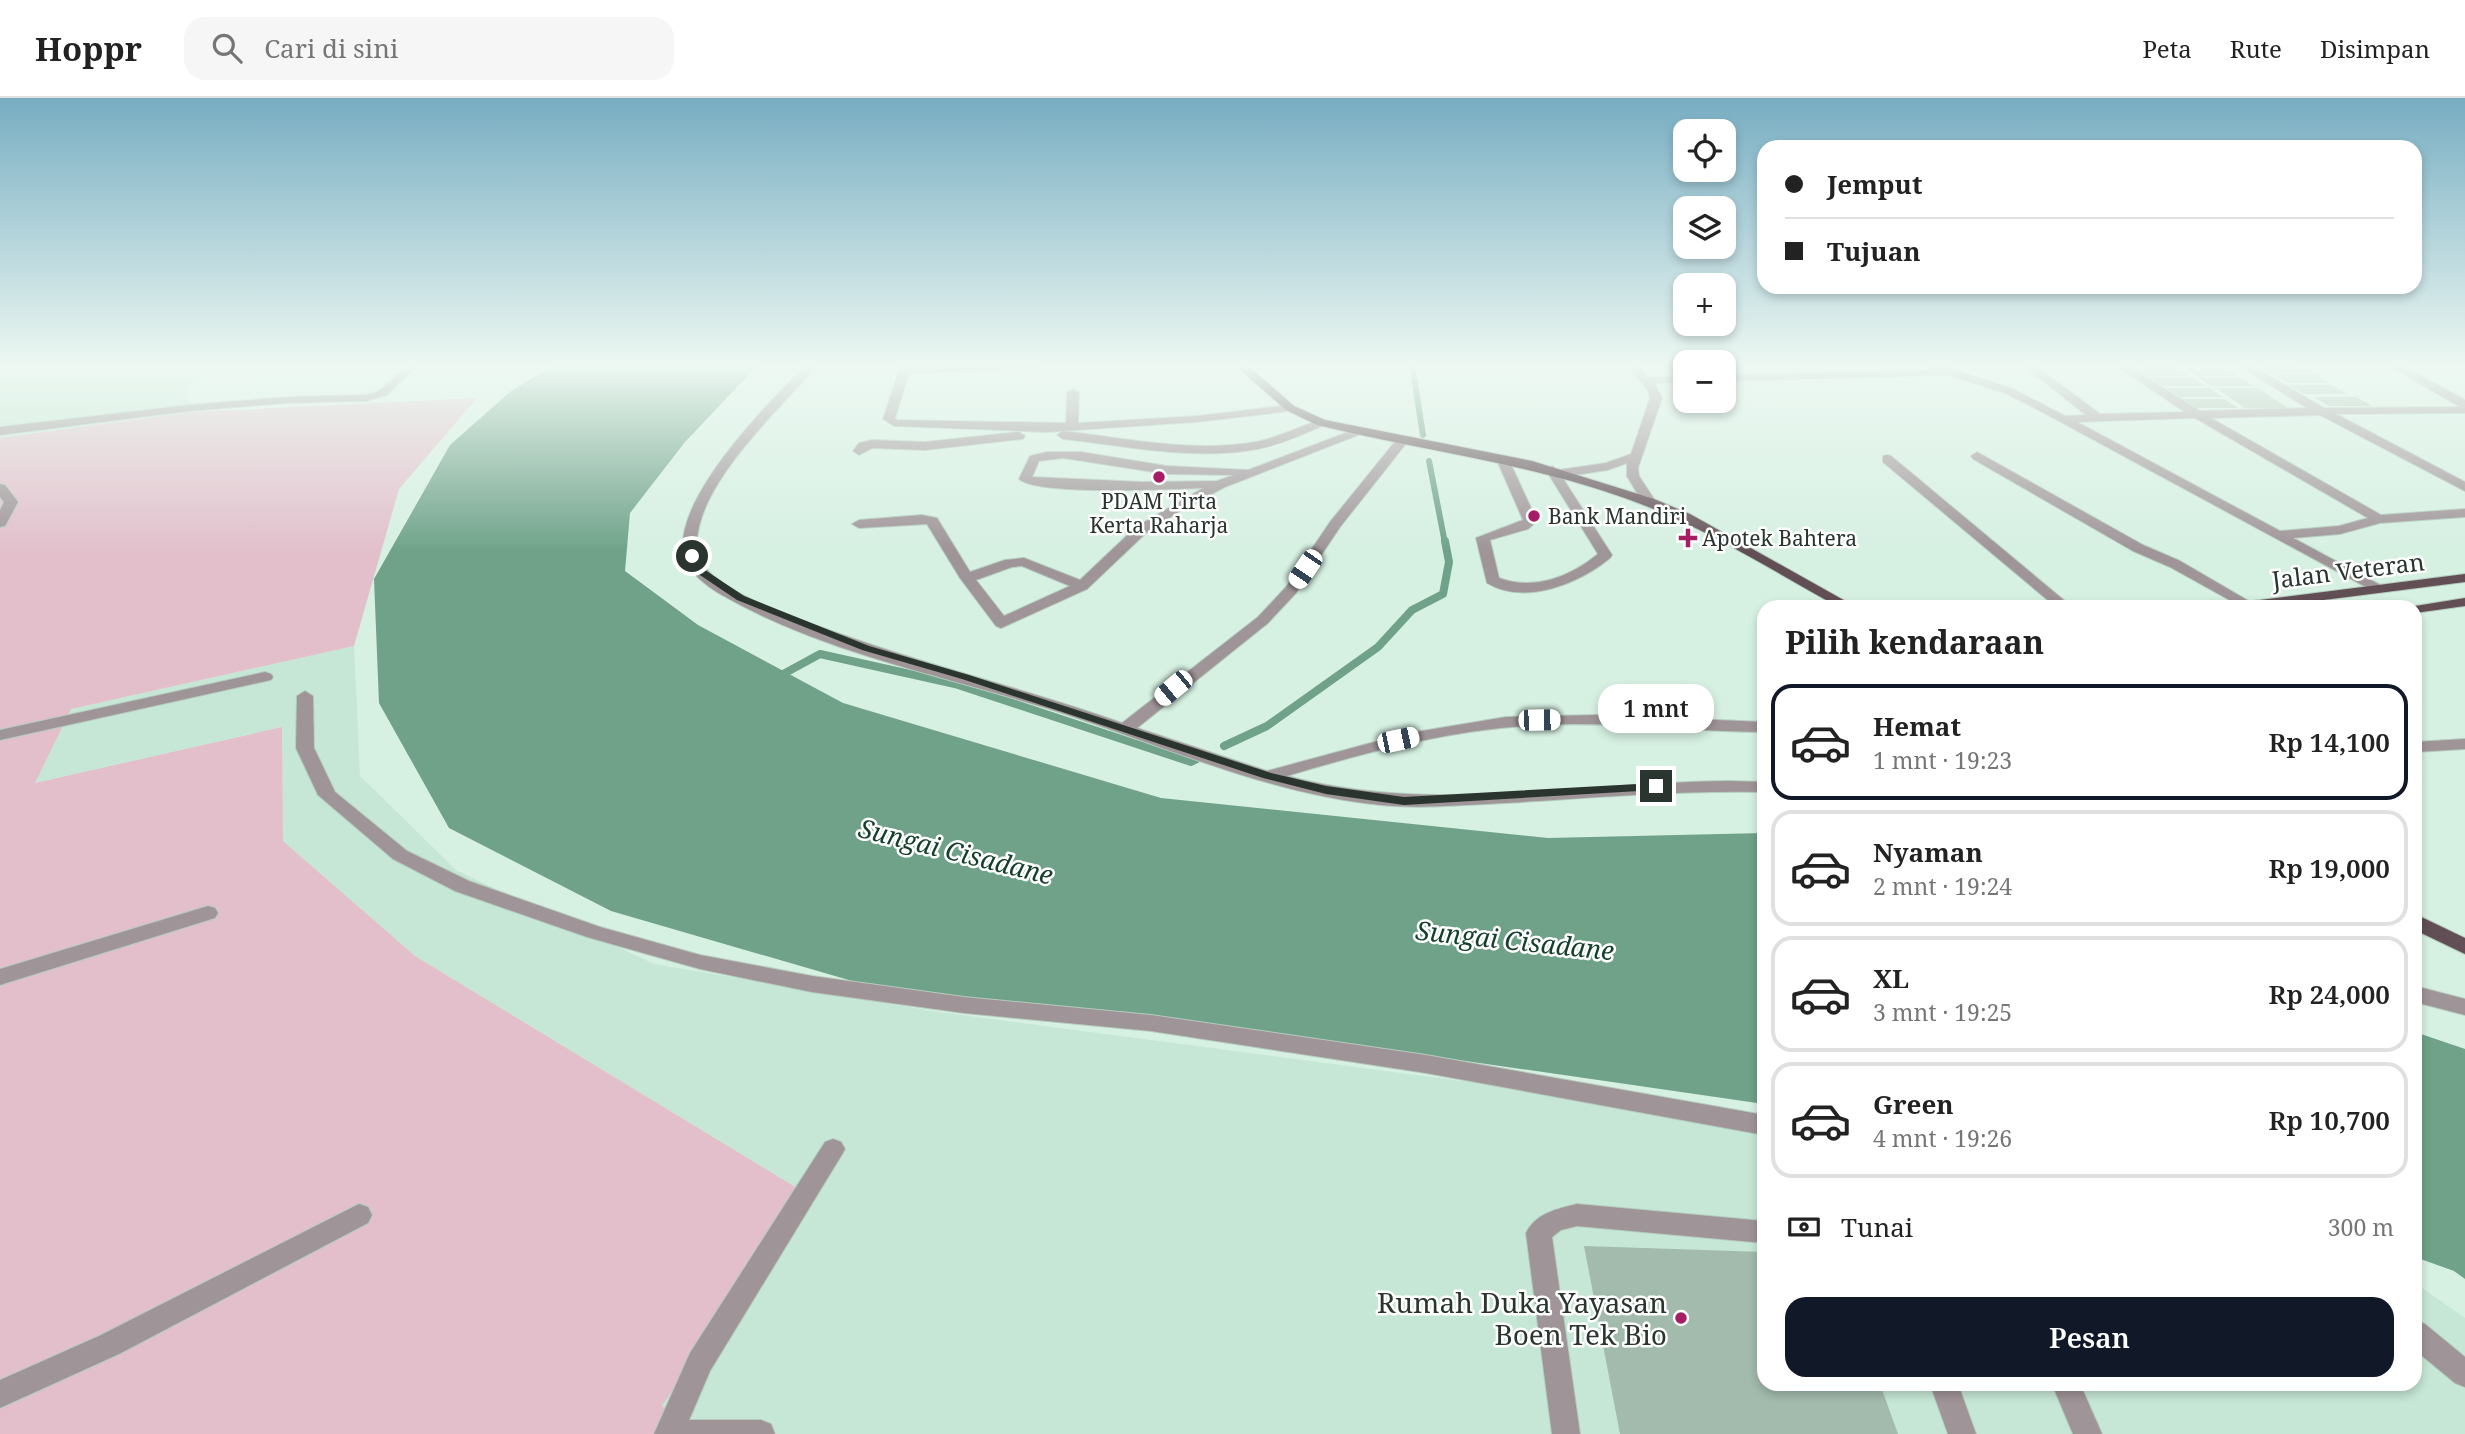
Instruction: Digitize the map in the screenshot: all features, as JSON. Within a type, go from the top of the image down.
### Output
[{"type":"main road","points":[[1340,427],[1502,458],[1557,472],[1649,502],[1685,517],[1836,600]]},
{"type":"main road","name":"Jalan Veteran","points":[[2297,600],[2465,578]]},
{"type":"main road","name":"Jalan Veteran","points":[[2422,608],[2465,602]]},
{"type":"main road","points":[[2422,925],[2465,947]]},
{"type":"street","points":[[0,431],[32,427]]},
{"type":"street","points":[[753,427],[698,511],[690,548],[698,569],[740,598],[866,648],[1126,728],[1268,776],[1326,790],[1404,801],[1656,786],[1757,787]]},
{"type":"street","points":[[984,427],[1047,431],[1158,446],[1224,448],[1261,444],[1309,427]]},
{"type":"street","points":[[859,451],[863,446],[872,444],[925,446],[1065,427]]},
{"type":"street","points":[[1647,427],[1633,457],[1633,476],[1649,502]]},
{"type":"street","points":[[2080,427],[2377,589]]},
{"type":"street","points":[[2219,427],[2379,519]]},
{"type":"street","points":[[2354,427],[2465,486]]},
{"type":"street","points":[[859,524],[917,519],[932,521],[967,578],[1001,623],[1082,586],[1150,523],[1221,484],[1360,432]]},
{"type":"street","points":[[1126,728],[1263,620],[1291,590],[1335,525],[1402,441]]},
{"type":"street","points":[[1221,484],[1142,486],[1035,483],[1025,479],[1034,459],[1047,456],[1112,458],[1166,470],[1256,471]]},
{"type":"street","points":[[1977,456],[2138,548],[2175,564],[2234,600]]},
{"type":"street","points":[[1502,458],[1530,521],[1523,526],[1483,538],[1492,580],[1530,588],[1560,584],[1605,555],[1557,472],[1608,467],[1633,457]]},
{"type":"street","points":[[1887,458],[2057,600]]},
{"type":"street","points":[[0,488],[11,502],[0,523]]},
{"type":"street","points":[[2279,535],[2340,530],[2379,519],[2465,513]]},
{"type":"street","points":[[967,578],[1010,563],[1024,562],[1082,586]]},
{"type":"street","points":[[0,735],[265,677]]},
{"type":"street","points":[[306,696],[305,748],[327,795],[400,855],[462,886],[594,932],[700,962],[812,984],[964,1005],[1151,1023],[1426,1064],[1757,1124]]},
{"type":"street","points":[[1268,776],[1398,740],[1491,724],[1582,719],[1715,728],[1757,727]]},
{"type":"street","points":[[2422,747],[2465,744]]},
{"type":"street","points":[[0,977],[208,913]]},
{"type":"street","points":[[2422,996],[2465,1007]]},
{"type":"street","points":[[668,1434],[700,1362],[833,1149]]},
{"type":"street","points":[[0,1394],[108,1345],[359,1215]]},
{"type":"street","points":[[1566,1434],[1539,1233],[1554,1221],[1577,1215],[1757,1231]]},
{"type":"street","points":[[2422,1339],[2465,1374]]},
{"type":"street","points":[[1947,1391],[1962,1434]]},
{"type":"street","points":[[2069,1391],[2088,1434]]},
{"type":"street","points":[[685,1434],[761,1434]]},
{"type":"shaded area","points":[[0,427],[79,427],[0,438]]},
{"type":"shaded area","points":[[79,427],[452,427],[399,489],[354,646],[71,709],[35,783],[282,727],[283,841],[415,956],[807,1194],[662,1406],[705,1434],[0,1434],[0,438]]},
{"type":"shaded area","points":[[354,646],[360,776],[456,870],[654,964],[939,1012],[1561,1094],[1757,1127],[1757,1391],[2422,1391],[2422,1288],[2465,1318],[2465,1434],[705,1434],[662,1406],[807,1194],[415,956],[283,841],[282,727],[34,783],[71,709]]},
{"type":"water","name":"Sungai Cisadane","points":[[470,427],[699,427],[630,513],[625,571],[698,625],[843,703],[1161,798],[1548,838],[1757,833],[1757,1103],[1127,1012],[914,999],[611,911],[449,828],[379,703],[374,579],[450,445]]},
{"type":"water","points":[[2422,1034],[2465,1049],[2465,1279],[2454,1271],[2422,1260]]},
{"type":"building","name":"Rumah Duka Yayasan Boen Tek Bio","points":[[1584,1246],[1757,1252],[1757,1391],[1883,1391],[1898,1434],[1620,1434]]},
{"type":"waterway","points":[[1422,427],[1423,435]]},
{"type":"waterway","points":[[1429,461],[1445,543]]},
{"type":"waterway","points":[[1224,746],[1267,726],[1378,647],[1412,610],[1443,594],[1449,562],[1445,541]]},
{"type":"waterway","points":[[776,678],[820,654],[955,684],[1191,762],[1197,759]]},
{"type":"place","name":"PDAM Tirta Kerta Raharja","points":[[1159,477]]},
{"type":"place","name":"Bank Mandiri","points":[[1534,516]]},
{"type":"place","name":"Apotek Bahtera","points":[[1688,538]]},
{"type":"place","name":"Rumah Duka Yayasan Boen Tek Bio","points":[[1681,1318]]},
{"type":"route","points":[[692,556],[698,569],[740,598],[866,648],[1126,728],[1268,776],[1326,790],[1373,799],[1404,801],[1530,796],[1656,786]]}]
